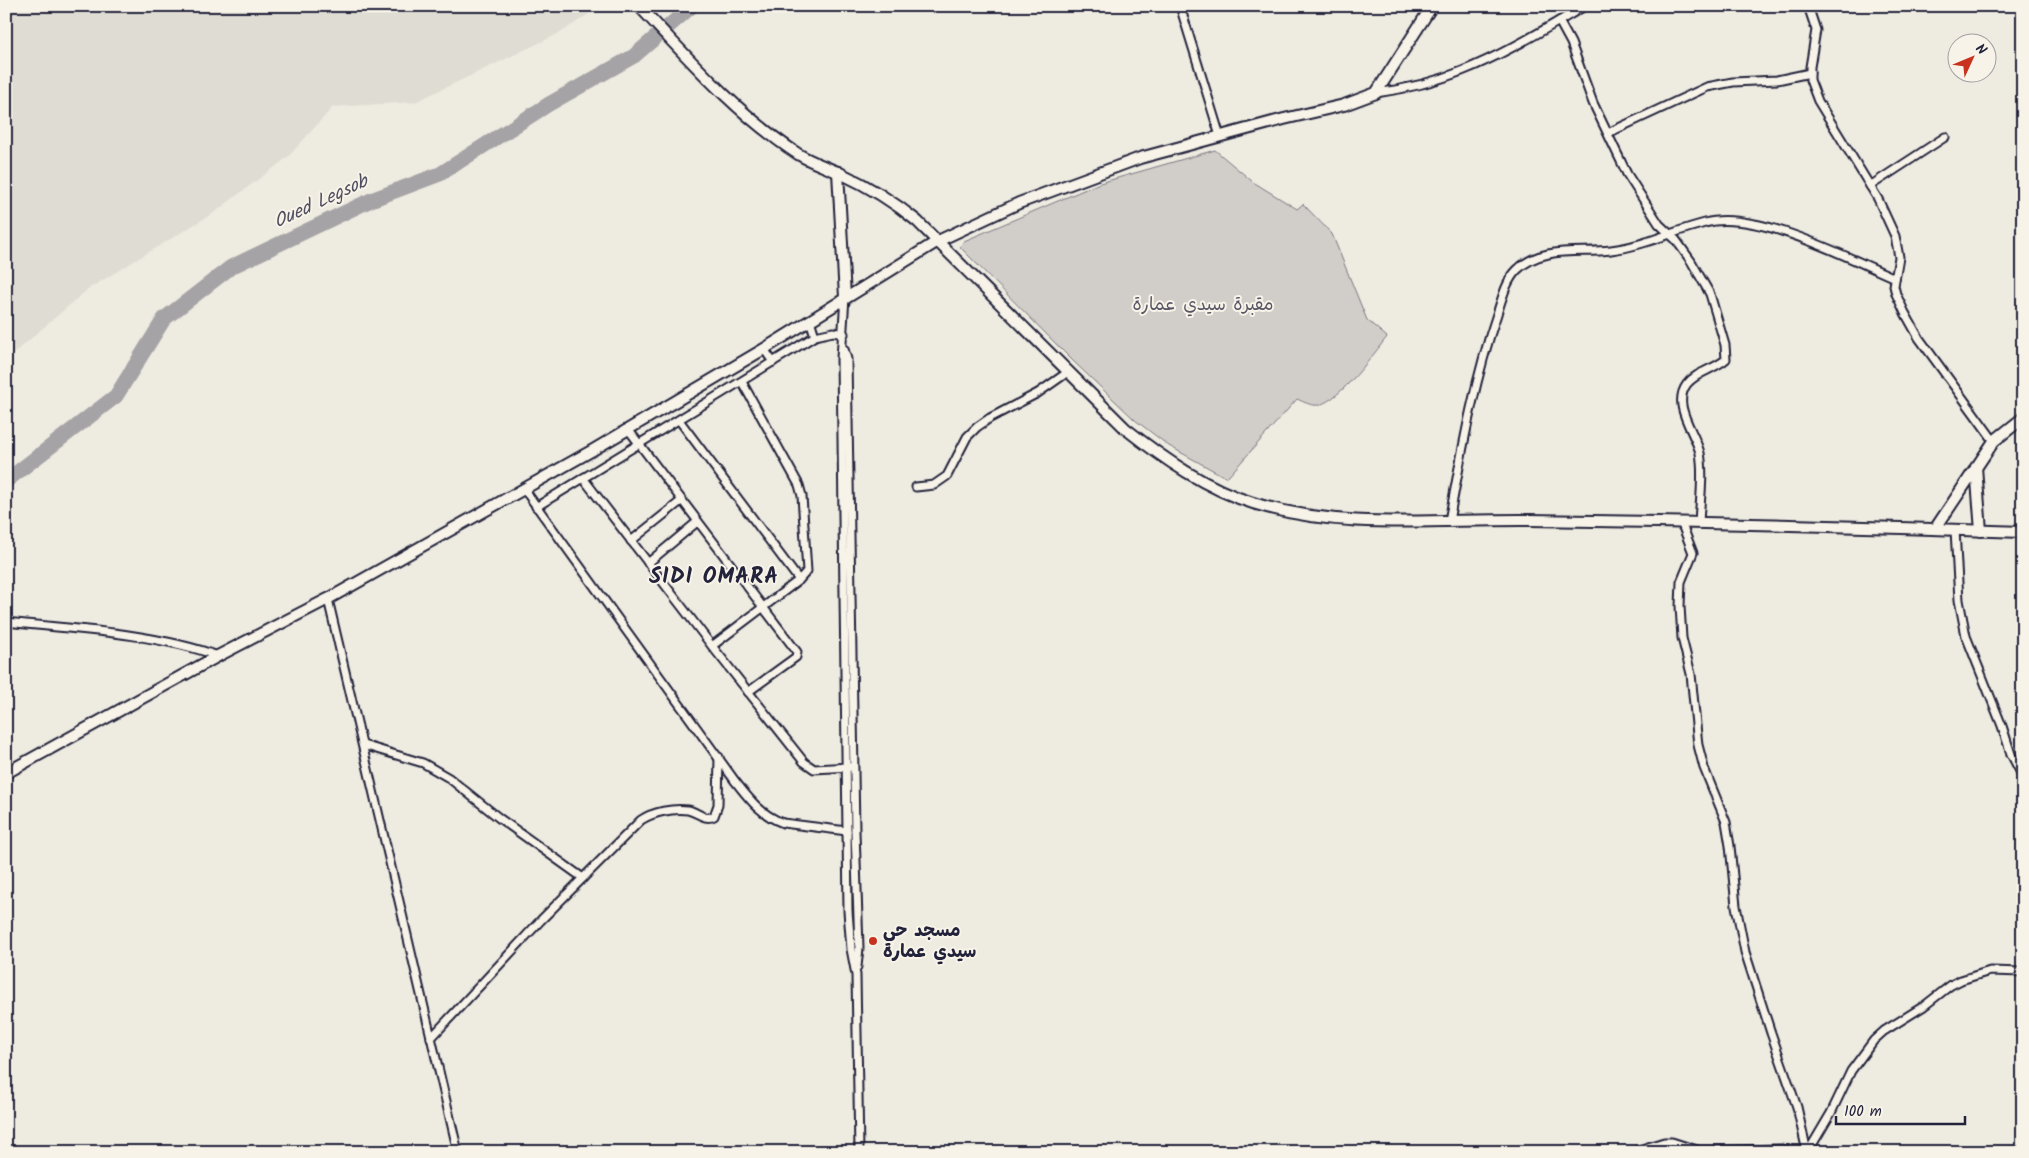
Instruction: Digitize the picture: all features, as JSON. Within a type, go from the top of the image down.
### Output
[{"type":"main road","points":[[639,6],[719,90],[772,136],[800,155],[838,172],[894,202],[938,241],[1126,429],[1182,469],[1217,488],[1252,503],[1332,520],[1362,522],[1526,520],[1681,522],[2023,532]]},
{"type":"main road","points":[[6,773],[218,656],[328,599],[628,430],[764,349],[938,241],[1019,203],[1140,158],[1344,105],[1376,93],[1432,6]]},
{"type":"main road","points":[[838,172],[845,297]]},
{"type":"main road","points":[[1934,529],[1994,441],[2023,418]]},
{"type":"main road","points":[[1976,467],[1981,531]]},
{"type":"street","points":[[1180,6],[1220,136]]},
{"type":"street","points":[[1376,93],[1406,88],[1462,71],[1506,50],[1585,6]]},
{"type":"street","points":[[1808,6],[1816,30],[1810,80],[1818,101],[1870,186],[1895,236],[1900,257],[1895,278],[1896,294],[1919,338],[1994,441]]},
{"type":"street","points":[[1560,21],[1571,43],[1594,103],[1627,174],[1659,224],[1670,234],[1691,261],[1710,294],[1727,355],[1722,362],[1688,383],[1682,396],[1684,413],[1694,434],[1700,456],[1699,523]]},
{"type":"street","points":[[1608,133],[1707,87],[1733,82],[1777,80],[1810,73]]},
{"type":"street","points":[[1870,186],[1945,137]]},
{"type":"street","points":[[1449,521],[1470,410],[1489,337],[1507,286],[1517,270],[1540,255],[1623,248],[1705,222],[1715,221],[1760,224],[1808,241],[1895,278]]},
{"type":"street","points":[[845,297],[841,358],[845,413],[851,767],[859,948],[856,975],[859,1152]]},
{"type":"street","points":[[810,320],[815,336]]},
{"type":"street","points":[[536,506],[815,336],[833,332],[844,334]]},
{"type":"street","points":[[764,349],[773,362]]},
{"type":"street","points":[[916,487],[934,485],[947,476],[967,437],[977,427],[990,418],[1038,393],[1068,372]]},
{"type":"street","points":[[712,646],[762,606],[799,580],[807,571],[802,496],[795,477],[742,382]]},
{"type":"street","points":[[679,420],[799,580]]},
{"type":"street","points":[[628,430],[798,655],[748,692]]},
{"type":"street","points":[[583,478],[748,692],[809,766],[818,769],[851,767]]},
{"type":"street","points":[[524,489],[754,804],[773,820],[783,823],[847,831]]},
{"type":"street","points":[[631,541],[681,501]]},
{"type":"street","points":[[648,563],[697,522]]},
{"type":"street","points":[[1681,522],[1693,553],[1681,582],[1680,606],[1682,638],[1691,674],[1698,745],[1704,768],[1726,822],[1736,906],[1745,952],[1797,1107],[1807,1152]]},
{"type":"street","points":[[1955,530],[1959,600],[1966,636],[2002,726],[2011,754],[2023,777]]},
{"type":"street","points":[[328,599],[337,646],[363,745],[458,1152]]},
{"type":"street","points":[[6,622],[101,632],[166,642],[187,646],[218,656]]},
{"type":"street","points":[[363,745],[423,763],[449,778],[499,818],[582,878]]},
{"type":"street","points":[[431,1038],[582,878],[640,820],[652,814],[685,810],[708,818],[714,816],[718,805],[719,756]]},
{"type":"street","points":[[851,767],[847,831],[848,911],[851,949],[856,975]]},
{"type":"street","points":[[1807,1152],[1832,1113],[1851,1071],[1874,1040],[1884,1031],[1961,980],[1990,971],[2023,972]]},
{"type":"street","points":[[1632,1152],[1664,1142],[1672,1142],[1700,1152],[1782,1149],[1789,1152]]},
{"type":"street","points":[[1986,1152],[2023,1151]]},
{"type":"shaded area","points":[[6,6],[601,6],[560,33],[415,102],[333,107],[288,157],[215,212],[88,289],[6,360]]},
{"type":"green space","name":"مقبرة سيدي عمارة","points":[[1215,150],[1253,182],[1297,209],[1303,204],[1332,234],[1367,320],[1387,337],[1356,376],[1328,401],[1316,405],[1297,399],[1227,478],[1169,446],[1135,420],[1072,360],[960,247],[964,241],[1100,183]]},
{"type":"waterway","name":"Oued Legsob","points":[[6,481],[116,396],[164,319],[231,267],[371,200],[440,174],[549,104],[634,56],[692,6]]},
{"type":"place","name":"مسجد حي سيدي عمارة","points":[[873,941]]},
{"type":"district","name":"SIDI OMARA","points":[[714,577]]}]
